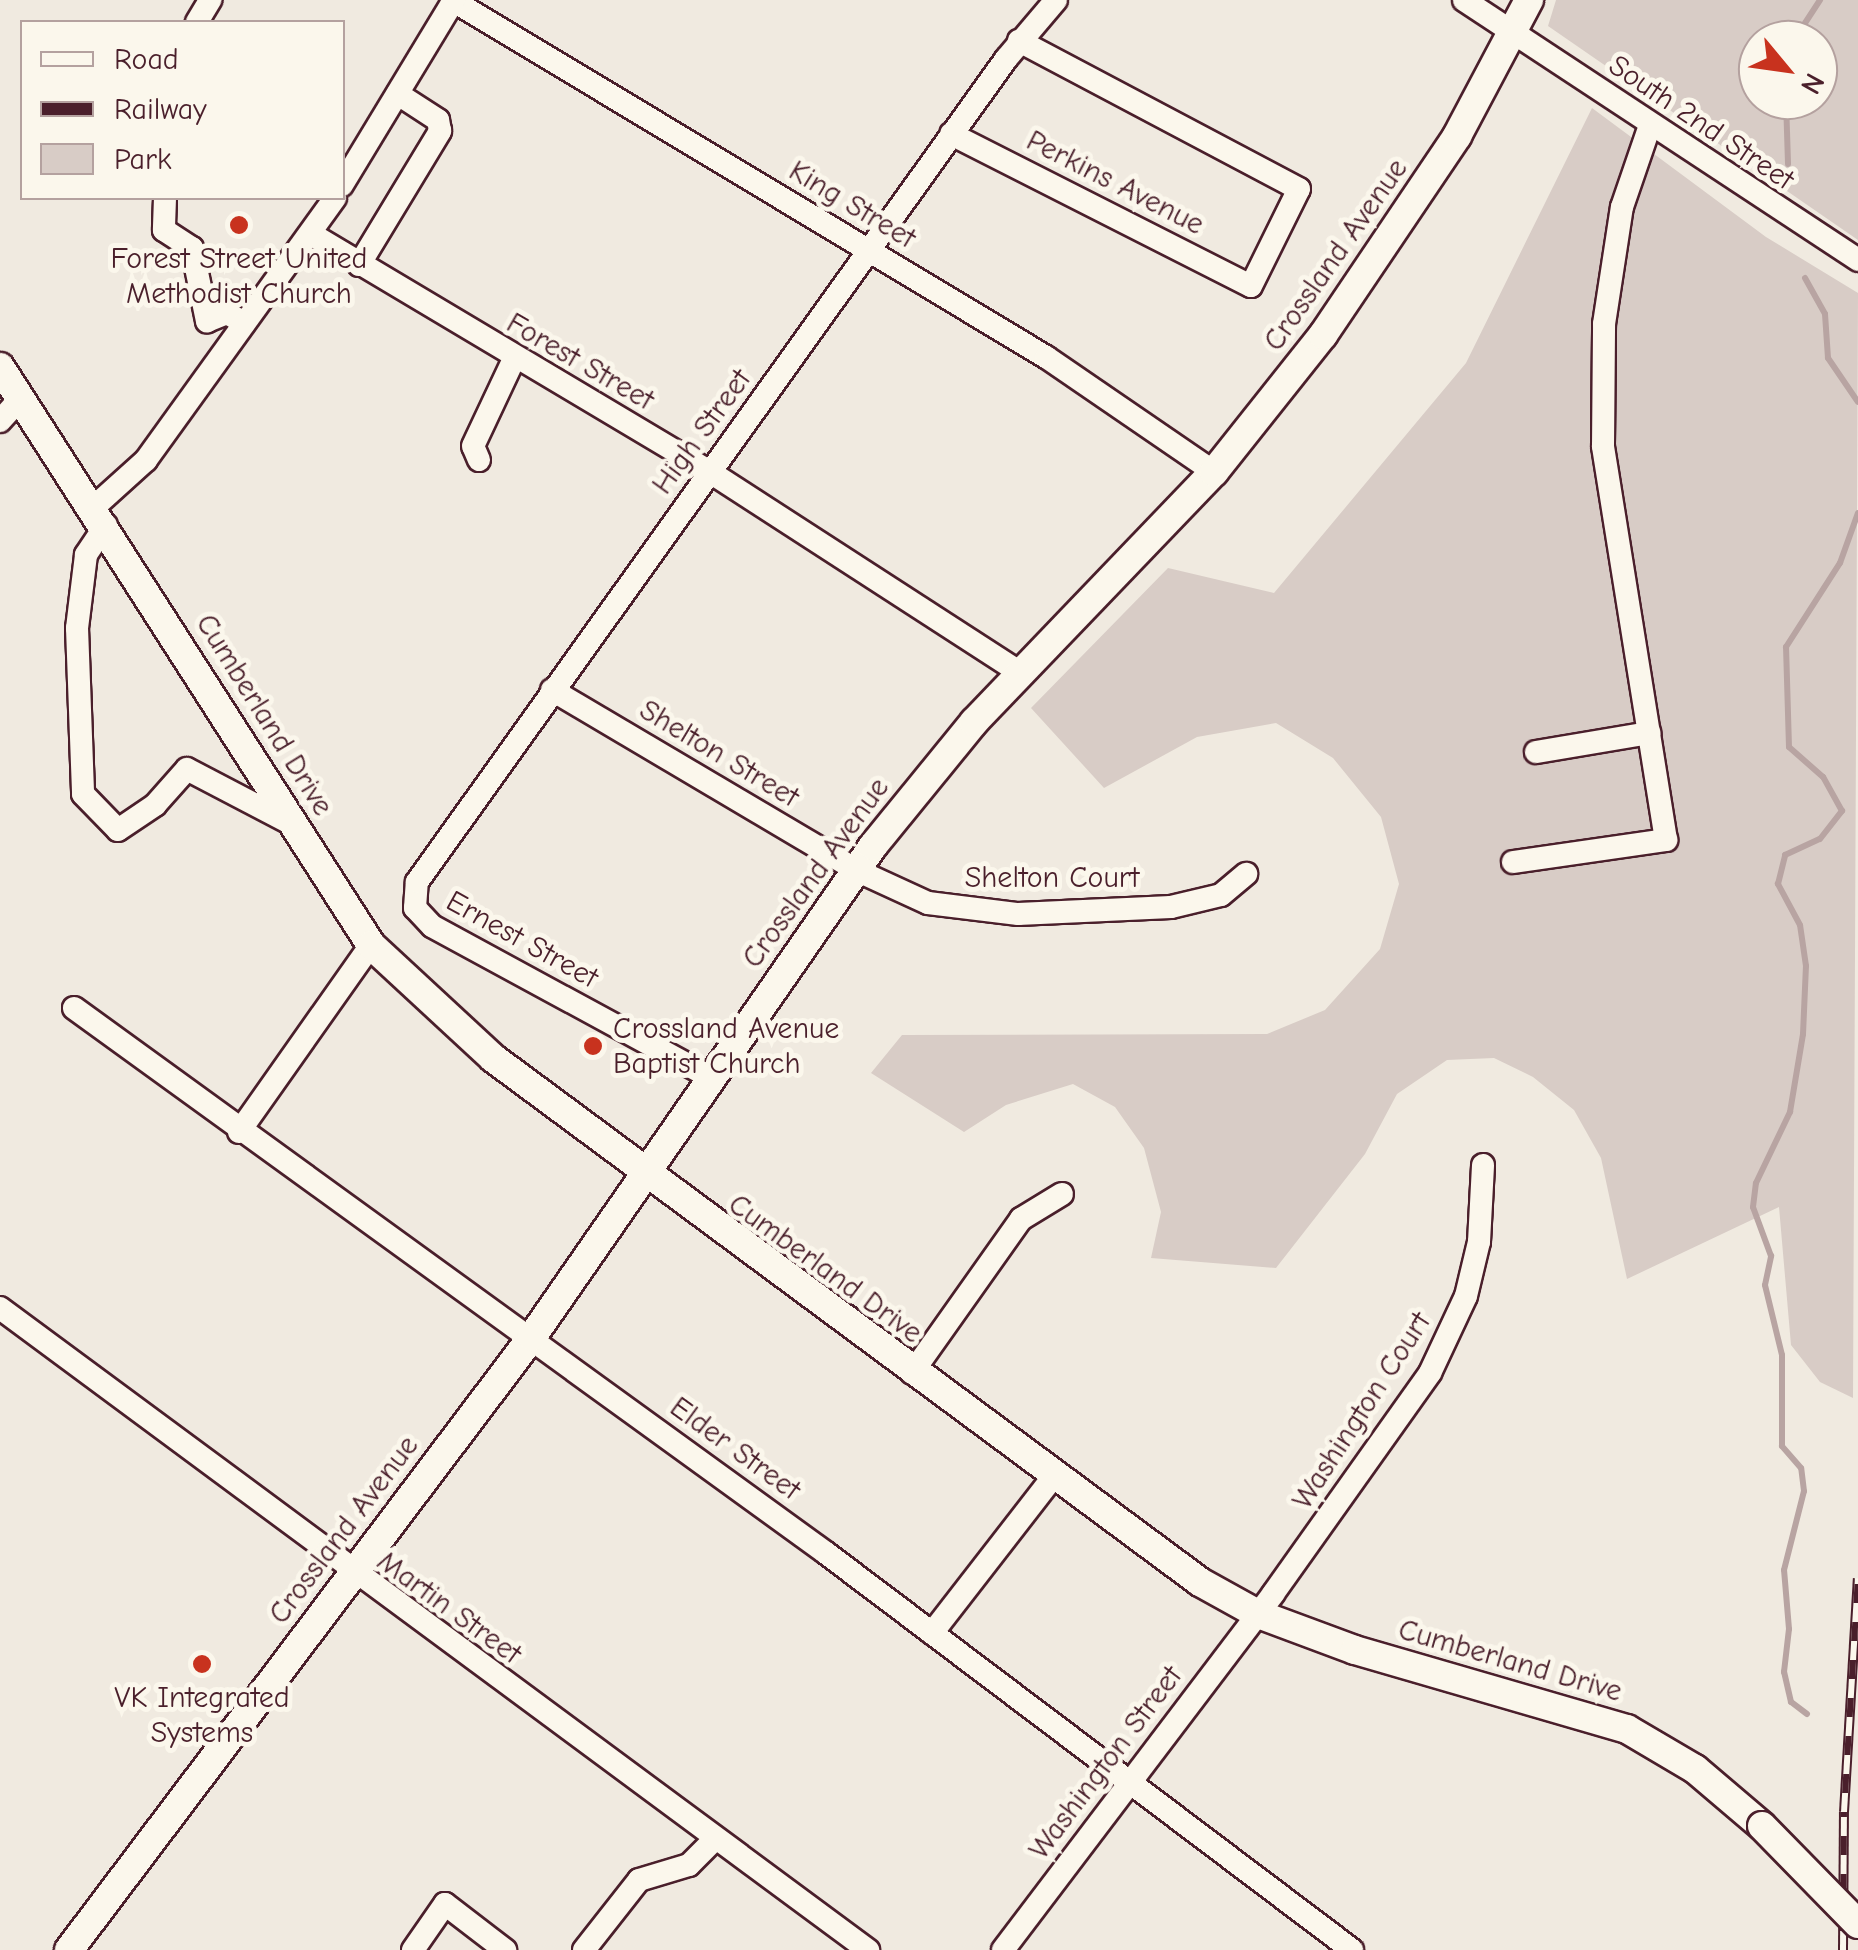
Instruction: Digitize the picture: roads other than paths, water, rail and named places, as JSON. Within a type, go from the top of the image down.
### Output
[{"type":"main road","name":"Crossland Avenue","points":[[69,1950],[532,1337],[856,870],[961,737],[1214,472],[1408,214],[1529,0]]},
{"type":"main road","name":"Cumberland Drive","points":[[0,367],[100,516],[371,945],[493,1058],[646,1177],[1200,1582],[1258,1614],[1627,1729],[1695,1769],[1762,1826],[1858,1924]]},
{"type":"street","points":[[345,180],[453,0]]},
{"type":"street","name":"King Street","points":[[453,0],[1046,357],[1214,472]]},
{"type":"street","name":"High Street","points":[[415,908],[424,867],[951,134],[1056,0]]},
{"type":"street","points":[[1464,0],[1514,31]]},
{"type":"street","name":"South 2nd Street","points":[[1514,31],[1858,260]]},
{"type":"street","name":"Perkins Avenue","points":[[951,134],[1250,286],[1299,189],[1020,42]]},
{"type":"street","points":[[360,264],[440,131],[438,120],[398,94]]},
{"type":"street","points":[[1514,862],[1666,840],[1603,429],[1604,324],[1622,207],[1650,125]]},
{"type":"street","points":[[166,200],[164,230],[192,248],[206,321],[227,313],[244,323]]},
{"type":"street","points":[[296,826],[186,769],[155,805],[118,830],[83,794],[77,628],[86,555],[100,516],[146,460],[334,200]]},
{"type":"street","name":"Forest Street","points":[[311,234],[514,359],[710,472],[1021,673]]},
{"type":"street","points":[[479,460],[474,446],[514,359]]},
{"type":"street","points":[[0,421],[21,398]]},
{"type":"street","name":"Shelton Street","points":[[552,690],[856,870]]},
{"type":"street","points":[[1536,752],[1649,732]]},
{"type":"street","name":"Shelton Court","points":[[856,870],[928,903],[1050,914],[1202,902],[1246,874]]},
{"type":"street","name":"Ernest Street","points":[[415,908],[447,935],[710,1077]]},
{"type":"street","points":[[239,1132],[371,945]]},
{"type":"street","name":"Elder Street","points":[[74,1008],[239,1132],[532,1337],[1352,1950]]},
{"type":"street","name":"Washington Court","points":[[1258,1614],[1452,1334],[1479,1242],[1483,1165]]},
{"type":"street","points":[[912,1374],[1021,1219],[1062,1194]]},
{"type":"street","name":"Martin Street","points":[[0,1308],[352,1574],[868,1950]]},
{"type":"street","points":[[932,1633],[1053,1477]]},
{"type":"street","name":"Washington Street","points":[[1003,1950],[1126,1782],[1258,1614]]},
{"type":"street","points":[[584,1950],[638,1880],[690,1865],[715,1838]]},
{"type":"street","points":[[443,1950],[418,1943],[446,1904],[504,1950]]},
{"type":"waterway","points":[[1807,20],[1820,0]]},
{"type":"waterway","points":[[1787,120],[1788,164]]},
{"type":"waterway","points":[[1805,278],[1825,314],[1828,358],[1858,402]]},
{"type":"waterway","points":[[1807,1714],[1791,1702],[1784,1672],[1789,1629],[1784,1570],[1804,1491],[1801,1468],[1782,1446],[1782,1355],[1765,1285],[1771,1256],[1753,1207],[1756,1183],[1790,1112],[1803,1034],[1806,966],[1800,925],[1778,884],[1785,855],[1820,839],[1842,811],[1823,777],[1789,747],[1786,647],[1840,563],[1858,513]]},
{"type":"railway","points":[[1843,1950],[1844,1812],[1858,1578]]},
{"type":"place","name":"Forest Street United Methodist Church","points":[[239,225]]},
{"type":"place","name":"Crossland Avenue Baptist Church","points":[[593,1046]]},
{"type":"place","name":"VK Integrated Systems","points":[[202,1664]]}]
